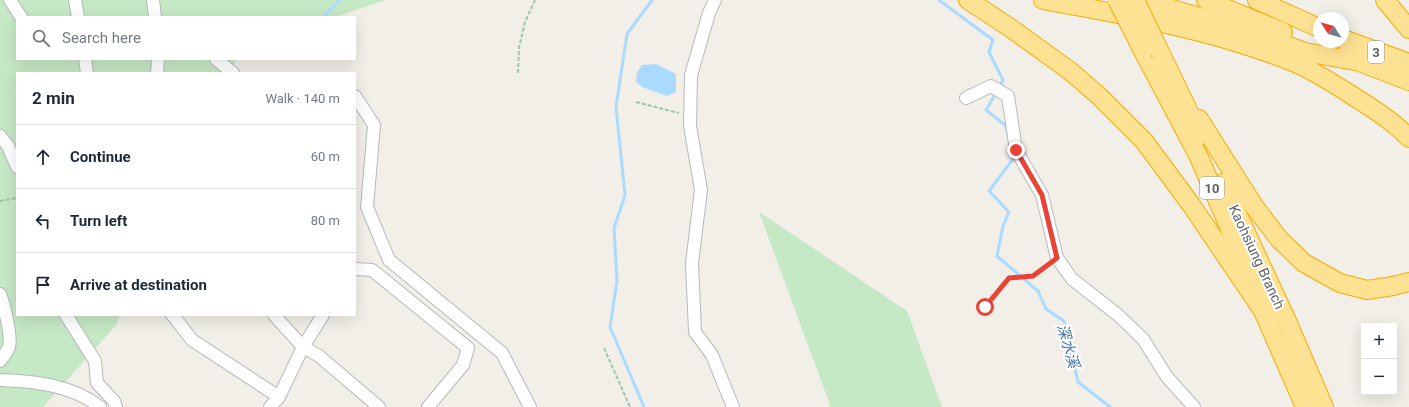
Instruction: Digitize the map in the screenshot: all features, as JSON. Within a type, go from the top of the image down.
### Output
[{"type":"highway","points":[[968,0],[1012,28],[1070,71],[1099,96],[1144,141],[1192,206],[1263,312]]},
{"type":"highway","points":[[1043,0],[1182,27],[1294,62],[1339,87],[1374,110],[1399,127],[1409,138]]},
{"type":"highway","name":"Kaohsiung Branch","points":[[1117,0],[1142,51],[1198,155],[1236,243],[1263,312],[1279,325],[1324,407]]},
{"type":"highway","name":"Kaohsiung Branch","points":[[1135,0],[1210,155],[1279,325],[1305,407]]},
{"type":"highway","points":[[1141,0],[1241,29],[1305,52],[1355,61]]},
{"type":"highway","name":"3","points":[[1206,0],[1355,61],[1409,81]]},
{"type":"highway","points":[[1258,0],[1313,25]]},
{"type":"highway","points":[[1385,0],[1409,29]]},
{"type":"highway","name":"3","points":[[1349,41],[1409,63]]},
{"type":"highway","points":[[1169,70],[1254,206],[1279,239],[1304,264],[1340,283],[1367,290],[1409,282]]},
{"type":"lane","points":[[10,0],[20,16]]},
{"type":"lane","points":[[75,0],[78,16]]},
{"type":"lane","points":[[153,0],[155,16]]},
{"type":"lane","points":[[715,0],[709,13],[691,75],[690,126],[701,190],[692,263],[695,332],[712,355],[733,407]]},
{"type":"lane","points":[[85,60],[87,72]]},
{"type":"lane","points":[[157,72],[158,60]]},
{"type":"lane","points":[[217,60],[232,72]]},
{"type":"lane","points":[[966,98],[991,86],[1008,96],[1016,150],[1042,195],[1057,258],[1072,279],[1118,315],[1143,339],[1167,377],[1194,407]]},
{"type":"lane","points":[[356,98],[374,125],[367,207],[388,260],[502,353],[530,407]]},
{"type":"lane","points":[[0,136],[8,146],[16,165]]},
{"type":"lane","points":[[356,269],[372,270],[468,348],[463,365],[428,407]]},
{"type":"lane","points":[[0,294],[4,304],[10,340],[9,348],[0,361]]},
{"type":"lane","points":[[67,316],[95,361],[97,383],[114,401],[116,407]]},
{"type":"lane","points":[[173,316],[192,340],[279,397]]},
{"type":"lane","points":[[275,316],[303,347],[319,356],[379,407]]},
{"type":"lane","points":[[270,407],[279,397],[303,347],[322,316]]},
{"type":"lane","points":[[0,380],[25,381],[59,387],[93,402],[100,407]]},
{"type":"path","points":[[518,73],[519,48],[524,22],[535,0]]},
{"type":"path","points":[[636,102],[690,117]]},
{"type":"path","points":[[0,201],[16,198]]},
{"type":"path","points":[[985,307],[1009,278],[1033,276],[1057,258]]},
{"type":"path","points":[[604,348],[630,407]]},
{"type":"green space","points":[[0,0],[386,0],[338,16],[16,16],[16,60],[236,60],[229,72],[16,72],[16,316],[119,316],[117,324],[43,407],[0,407]]},
{"type":"green space","points":[[759,212],[907,311],[942,407],[829,407],[830,405]]},
{"type":"water","points":[[656,64],[676,74],[676,92],[667,96],[642,87],[636,82],[637,72],[642,65]]},
{"type":"waterway","points":[[324,16],[340,0]]},
{"type":"waterway","points":[[644,407],[610,327],[617,281],[614,228],[625,195],[616,107],[627,34],[652,0]]},
{"type":"waterway","name":"深水溪","points":[[939,0],[993,40],[989,52],[1003,80],[999,88]]},
{"type":"waterway","name":"深水溪","points":[[996,93],[986,110],[1006,126],[1009,139]]},
{"type":"waterway","name":"深水溪","points":[[1011,151],[1013,159],[989,191],[1009,212],[1003,226],[997,256],[1038,291],[1046,309],[1064,321],[1078,382],[1110,407]]},
{"type":"route","points":[[985,307],[1009,278],[1033,276],[1057,258],[1042,195],[1016,150]]}]
